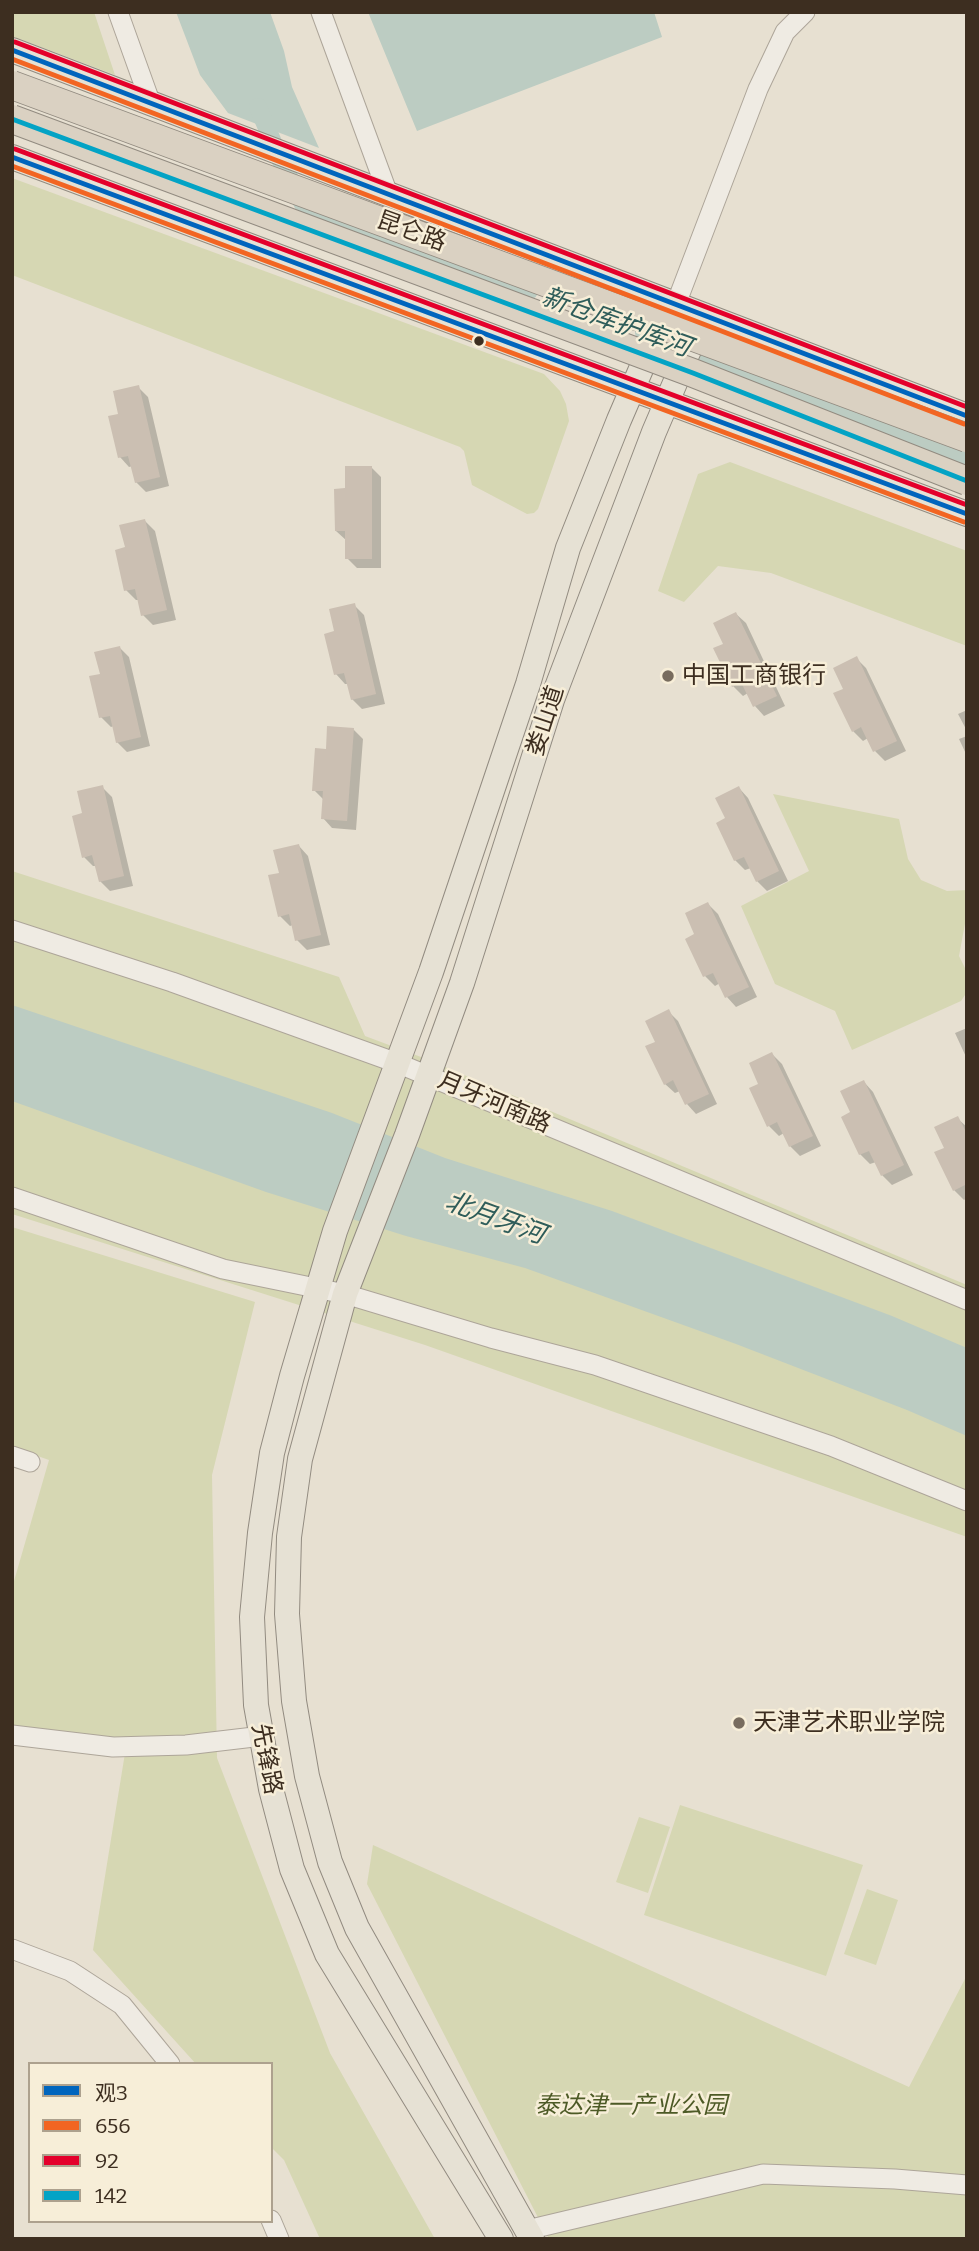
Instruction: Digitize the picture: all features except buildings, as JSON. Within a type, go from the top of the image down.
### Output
[{"type":"highway","name":"昆仑路","points":[[12,85],[967,438]]},
{"type":"highway","name":"昆仑路","points":[[12,119],[693,373],[967,481]]},
{"type":"main road","points":[[12,50],[967,416]]},
{"type":"main road","points":[[12,157],[224,235],[672,392],[967,514]]},
{"type":"main road","name":"娄山道","points":[[335,1231],[430,972],[528,684],[568,548],[637,379],[673,303]]},
{"type":"main road","name":"娄山道","points":[[365,1242],[462,983],[552,700],[704,315]]},
{"type":"main road","name":"先锋路","points":[[335,1231],[272,1453],[260,1533],[252,1618],[256,1705],[271,1789],[292,1869],[327,1954],[501,2239]]},
{"type":"main road","name":"先锋路","points":[[365,1242],[345,1294],[300,1459],[289,1537],[288,1627],[294,1701],[307,1776],[330,1862],[357,1928],[530,2234]]},
{"type":"street","points":[[118,12],[151,104]]},
{"type":"street","points":[[321,12],[388,194]]},
{"type":"street","points":[[673,303],[758,89],[785,32],[805,12]]},
{"type":"street","name":"月牙河南路","points":[[12,930],[172,982],[429,1075],[967,1300]]},
{"type":"street","points":[[12,1197],[223,1269],[345,1294],[491,1338],[595,1365],[831,1446],[967,1501]]},
{"type":"street","points":[[12,1735],[113,1747],[186,1745],[254,1737]]},
{"type":"street","points":[[12,1949],[70,1971],[122,2005],[168,2062]]},
{"type":"street","points":[[530,2234],[763,2174],[895,2179],[967,2185]]},
{"type":"green space","points":[[12,12],[94,12],[115,75],[12,36]]},
{"type":"green space","points":[[12,178],[544,374],[560,391],[569,421],[538,509],[527,514],[472,485],[464,451],[460,447],[12,275]]},
{"type":"green space","points":[[730,462],[967,551],[967,646],[771,573],[718,566],[684,602],[658,591],[698,474]]},
{"type":"green space","points":[[773,794],[899,819],[908,859],[921,880],[947,891],[967,890],[967,913],[959,956],[967,972],[967,992],[961,1001],[852,1050],[835,1011],[775,984],[741,906],[809,871]]},
{"type":"green space","points":[[12,871],[339,977],[365,1036],[967,1285],[967,1537],[425,1345],[12,1214]]},
{"type":"green space","points":[[12,1227],[255,1302],[212,1475],[217,1758],[330,2053],[435,2239],[320,2239],[284,2160],[273,2149],[273,2062],[194,2062],[93,1950],[126,1747],[12,1726],[12,1588],[49,1460],[12,1447]]},
{"type":"green space","points":[[680,1805],[863,1865],[826,1976],[644,1915]]},
{"type":"green space","points":[[639,1817],[670,1827],[648,1893],[616,1882]]},
{"type":"green space","name":"泰达津一产业公园","points":[[373,1845],[909,2087],[967,1975],[967,2239],[549,2239],[367,1884]]},
{"type":"green space","points":[[867,1889],[898,1900],[876,1965],[844,1954]]},
{"type":"water","points":[[176,12],[270,12],[284,51],[292,87],[319,148],[228,113],[200,75]]},
{"type":"water","points":[[368,12],[654,12],[662,37],[417,131]]},
{"type":"water","name":"北月牙河","points":[[12,1005],[332,1113],[445,1158],[612,1211],[892,1316],[967,1348],[967,1436],[736,1344],[525,1268],[406,1236],[266,1192],[12,1101]]},
{"type":"waterway","name":"新仓库护库河","points":[[258,107],[283,166],[303,204],[328,220],[529,291]]},
{"type":"waterway","name":"新仓库护库河","points":[[644,333],[967,456]]},
{"type":"transit line","name":"92","points":[[15,42],[967,407]]},
{"type":"transit line","name":"观3","points":[[12,50],[967,416]]},
{"type":"transit line","name":"656","points":[[12,59],[964,424]]},
{"type":"transit line","name":"142","points":[[12,119],[693,373],[967,481]]},
{"type":"transit line","name":"92","points":[[15,149],[967,505]]},
{"type":"transit line","name":"观3","points":[[12,157],[967,514]]},
{"type":"transit line","name":"656","points":[[12,166],[964,522]]},
{"type":"place","name":"中国工商银行","points":[[668,676]]},
{"type":"place","name":"天津艺术职业学院","points":[[739,1723]]}]
